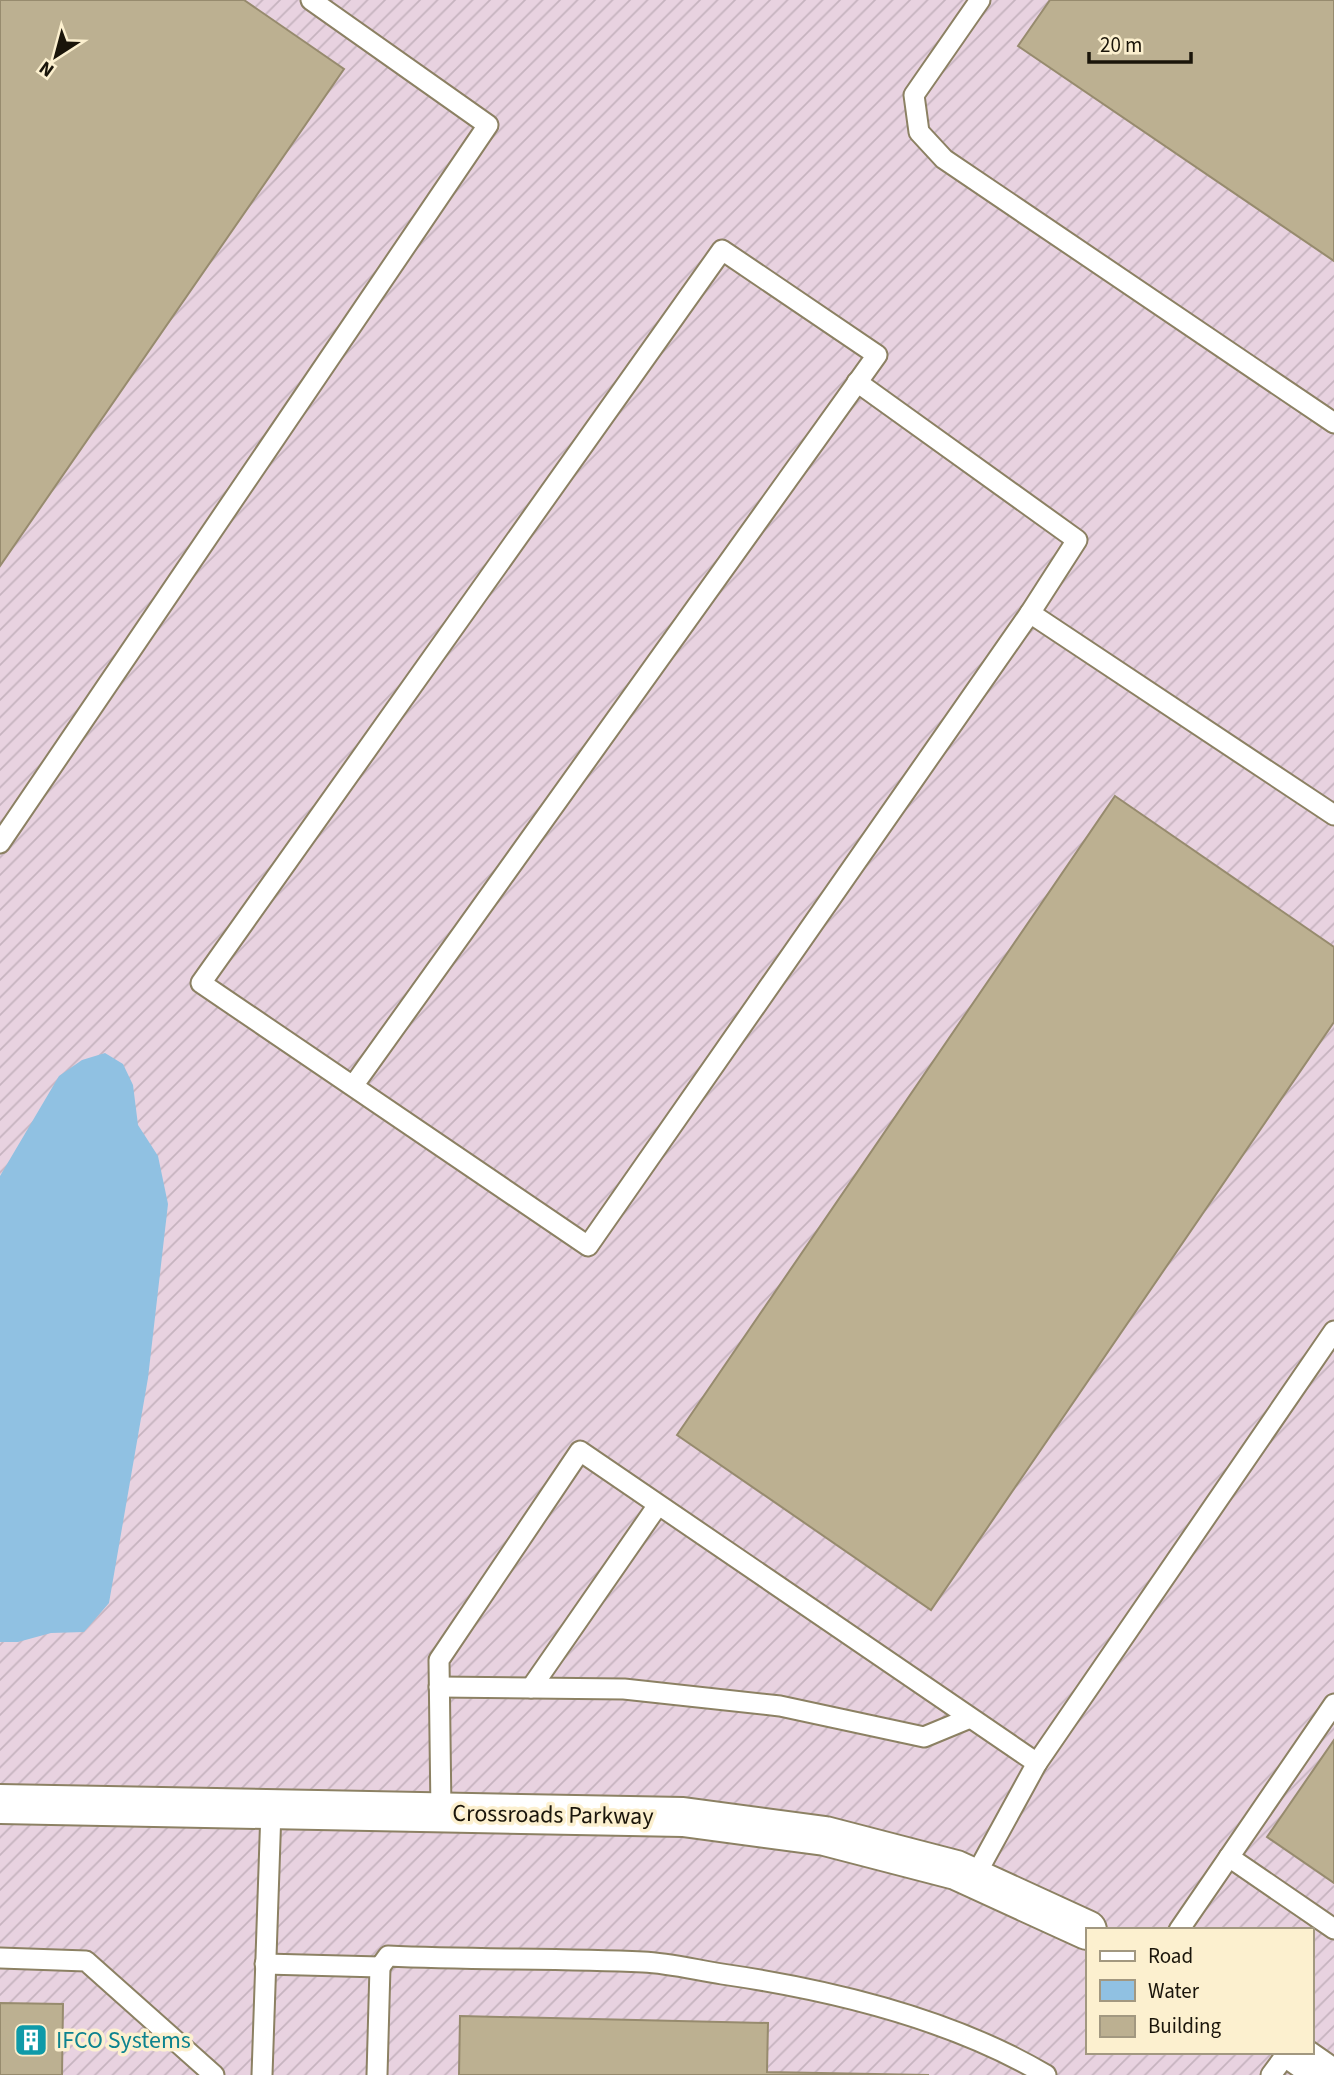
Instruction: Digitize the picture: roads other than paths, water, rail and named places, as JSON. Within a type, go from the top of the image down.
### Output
[{"type":"street","name":"Crossroads Parkway","points":[[0,1804],[683,1817],[825,1836],[956,1870],[1086,1930]]},
{"type":"street","points":[[1297,2054],[1327,2075]]},
{"type":"lane","points":[[0,843],[488,125],[311,0]]},
{"type":"lane","points":[[980,0],[914,95],[919,132],[944,159],[1027,218],[1334,423]]},
{"type":"lane","points":[[354,1086],[877,355],[722,250],[201,982],[588,1246],[1030,613],[1077,540],[858,382]]},
{"type":"lane","points":[[1030,613],[1334,815]]},
{"type":"lane","points":[[974,1878],[1037,1763],[1334,1331]]},
{"type":"lane","points":[[441,1812],[439,1660],[580,1451],[1037,1763]]},
{"type":"lane","points":[[531,1688],[658,1505]]},
{"type":"lane","points":[[439,1687],[624,1689],[780,1706],[924,1737],[971,1718]]},
{"type":"lane","points":[[1180,1928],[1334,1704]]},
{"type":"lane","points":[[262,2075],[271,1810]]},
{"type":"lane","points":[[1229,1857],[1334,1929]]},
{"type":"lane","points":[[377,2075],[380,1967],[388,1956],[645,1962],[780,1982],[900,2012],[1024,2062],[1046,2075]]},
{"type":"lane","points":[[0,1958],[86,1961],[214,2075]]},
{"type":"lane","points":[[265,1964],[380,1967]]},
{"type":"lane","points":[[1271,2075],[1287,2054]]},
{"type":"water","points":[[105,1053],[123,1064],[133,1085],[138,1125],[158,1156],[168,1204],[148,1378],[109,1603],[84,1632],[51,1633],[18,1642],[0,1642],[0,1176],[59,1076],[82,1060]]},
{"type":"place","name":"IFCO Systems","points":[[31,2040]]}]
